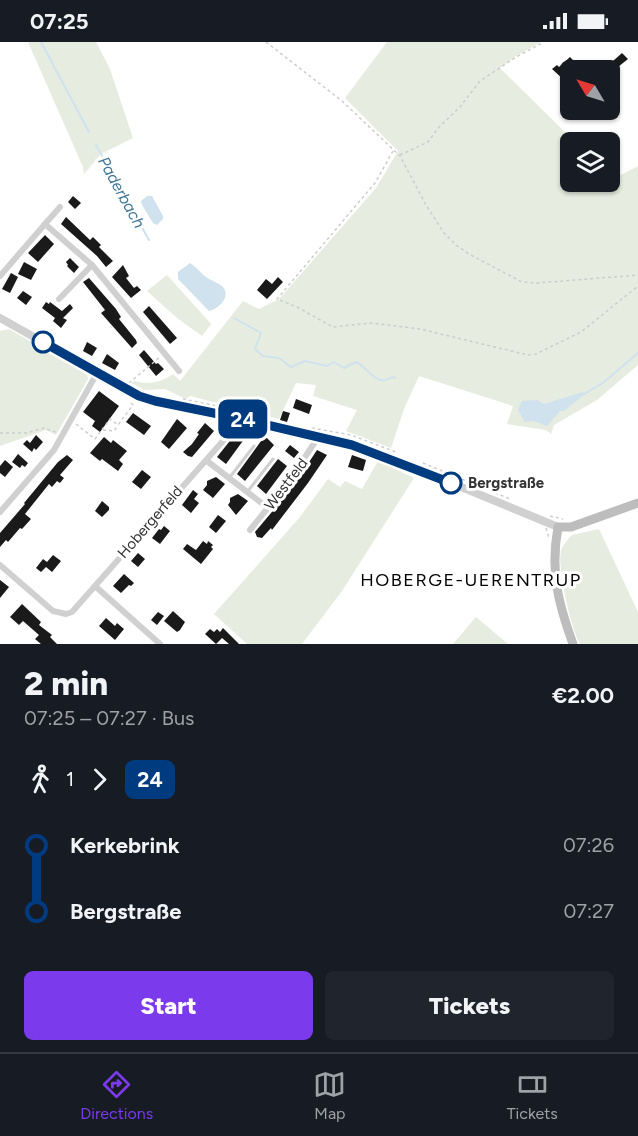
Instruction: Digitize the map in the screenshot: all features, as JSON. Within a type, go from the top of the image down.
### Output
[{"type":"main road","points":[[573,644],[559,601],[554,574],[554,549],[558,527],[571,527],[638,503]]},
{"type":"street","points":[[0,276],[60,207]]},
{"type":"street","points":[[45,224],[92,265],[179,371]]},
{"type":"street","points":[[59,299],[92,265]]},
{"type":"street","points":[[0,318],[135,394],[155,401],[352,445],[396,460],[558,527]]},
{"type":"street","points":[[0,512],[54,450],[97,372]]},
{"type":"street","name":"Hobergerfeld","points":[[0,565],[53,611],[60,614],[72,612],[230,433]]},
{"type":"street","name":"Westfeld","points":[[250,530],[305,459],[319,436]]},
{"type":"street","points":[[207,461],[268,508]]},
{"type":"street","points":[[95,586],[160,644]]},
{"type":"lane","points":[[228,478],[254,446]]},
{"type":"lane","points":[[247,492],[273,459]]},
{"type":"path","points":[[266,42],[342,100],[400,156],[444,233],[470,254],[522,282],[537,284],[638,275]]},
{"type":"path","points":[[400,156],[428,142],[480,81],[544,42]]},
{"type":"path","points":[[393,151],[375,183],[277,299],[333,327],[371,323],[420,329],[528,355],[536,354],[581,332],[638,286]]},
{"type":"path","points":[[135,387],[129,383],[165,354]]},
{"type":"path","points":[[102,430],[114,431],[134,405],[130,403],[131,397]]},
{"type":"path","points":[[180,399],[222,407]]},
{"type":"path","points":[[73,422],[95,439],[110,419],[118,425]]},
{"type":"path","points":[[0,433],[26,433],[44,428],[61,435]]},
{"type":"path","points":[[551,516],[568,519]]},
{"type":"shaded area","points":[[28,42],[96,42],[110,69],[133,138],[101,154],[84,174],[83,167]]},
{"type":"shaded area","points":[[387,42],[541,42],[500,68],[565,132],[560,132],[560,192],[620,192],[620,175],[638,166],[638,365],[597,400],[554,425],[551,434],[546,430],[507,424],[513,406],[419,376],[404,409],[391,448],[346,431],[357,410],[313,396],[316,385],[296,383],[279,419],[190,396],[186,399],[165,389],[145,390],[131,383],[134,381],[154,382],[173,374],[180,381],[243,301],[259,309],[279,299],[376,188],[398,151],[345,98]]},
{"type":"shaded area","points":[[167,275],[211,324],[202,336],[177,318],[147,291]]},
{"type":"shaded area","points":[[9,329],[87,374],[88,379],[56,435],[46,430],[0,446],[0,331]]},
{"type":"shaded area","points":[[378,461],[414,478],[342,591],[302,644],[247,644],[214,614],[300,517],[328,479],[340,487],[345,481],[362,489]]},
{"type":"shaded area","points":[[599,529],[638,612],[638,644],[580,644],[576,636],[563,584],[561,551],[572,535]]},
{"type":"shaded area","points":[[476,617],[508,644],[453,644]]},
{"type":"water","points":[[147,196],[152,196],[163,216],[157,225],[153,223],[142,205],[141,201]]},
{"type":"water","points":[[190,263],[225,290],[225,298],[213,310],[209,311],[178,279],[178,272]]},
{"type":"water","points":[[583,392],[585,394],[564,411],[560,411],[547,426],[534,421],[525,422],[518,410],[522,401],[537,400],[544,404]]},
{"type":"building","points":[[622,53],[628,59],[620,65],[620,60],[614,60]]},
{"type":"building","points":[[557,65],[560,76],[552,69]]},
{"type":"building","points":[[73,196],[81,203],[75,209],[68,202]]},
{"type":"building","points":[[66,217],[90,240],[93,237],[113,261],[106,267],[61,224]]},
{"type":"building","points":[[45,235],[54,244],[38,262],[28,253]]},
{"type":"building","points":[[70,258],[79,267],[74,273],[67,266],[66,262]]},
{"type":"building","points":[[24,262],[37,269],[31,280],[18,274]]},
{"type":"building","points":[[123,265],[129,276],[126,278],[134,288],[137,286],[141,290],[131,298],[112,277]]},
{"type":"building","points":[[11,273],[18,277],[10,293],[2,289]]},
{"type":"building","points":[[278,277],[283,282],[267,299],[257,290],[266,279],[272,284]]},
{"type":"building","points":[[89,278],[116,309],[121,317],[119,319],[136,340],[137,343],[132,348],[101,313],[105,310],[83,282]]},
{"type":"building","points":[[23,291],[32,297],[26,305],[17,298]]},
{"type":"building","points":[[46,302],[49,304],[50,302],[62,311],[70,304],[73,308],[63,318],[67,320],[61,328],[53,321],[55,318],[42,308]]},
{"type":"building","points":[[149,306],[177,338],[170,344],[143,312]]},
{"type":"building","points":[[87,342],[97,348],[92,356],[83,351]]},
{"type":"building","points":[[144,350],[156,364],[158,363],[164,369],[156,376],[139,355]]},
{"type":"building","points":[[107,354],[119,363],[115,370],[102,363]]},
{"type":"building","points":[[99,391],[119,406],[100,432],[92,426],[95,421],[83,412]]},
{"type":"building","points":[[296,399],[312,405],[309,414],[293,408]]},
{"type":"building","points":[[283,411],[290,413],[287,422],[280,420]]},
{"type":"building","points":[[133,413],[151,426],[144,435],[126,422]]},
{"type":"building","points":[[177,419],[187,428],[169,449],[161,442]]},
{"type":"building","points":[[205,423],[214,431],[192,457],[188,456],[183,452],[192,444]]},
{"type":"building","points":[[237,432],[245,438],[226,464],[217,457]]},
{"type":"building","points":[[261,432],[274,445],[245,481],[237,474],[261,441],[257,437]]},
{"type":"building","points":[[36,435],[43,442],[32,452],[23,444],[27,440],[30,443]]},
{"type":"building","points":[[104,437],[111,443],[113,440],[127,451],[119,460],[123,464],[118,471],[90,453]]},
{"type":"building","points":[[290,445],[299,452],[294,458],[285,451]]},
{"type":"building","points":[[317,450],[327,455],[308,483],[272,530],[271,528],[262,538],[257,537],[255,532],[292,488]]},
{"type":"building","points":[[18,454],[28,463],[25,467],[22,465],[20,468],[12,462]]},
{"type":"building","points":[[67,455],[73,460],[60,475],[64,478],[52,487],[49,484],[25,514],[31,519],[0,547],[0,533],[58,462]]},
{"type":"building","points":[[352,455],[366,460],[363,471],[348,467]]},
{"type":"building","points":[[278,459],[287,466],[266,494],[257,486]]},
{"type":"building","points":[[5,460],[13,467],[5,477],[0,473],[0,466]]},
{"type":"building","points":[[142,470],[151,477],[141,489],[132,482]]},
{"type":"building","points":[[216,477],[225,484],[213,498],[203,490],[207,481]]},
{"type":"building","points":[[193,490],[198,494],[194,499],[199,503],[191,513],[182,505]]},
{"type":"building","points":[[238,494],[248,501],[236,515],[228,505],[230,498]]},
{"type":"building","points":[[102,501],[109,507],[109,510],[102,517],[95,511]]},
{"type":"building","points":[[218,515],[226,521],[216,533],[209,527]]},
{"type":"building","points":[[164,526],[170,531],[160,544],[152,538]]},
{"type":"building","points":[[203,541],[207,544],[208,541],[213,545],[211,547],[213,549],[201,564],[183,549],[187,544],[196,550]]},
{"type":"building","points":[[138,553],[145,559],[138,567],[131,561]]},
{"type":"building","points":[[53,555],[61,561],[52,572],[46,567],[41,572],[36,568],[43,559],[47,562]]},
{"type":"building","points":[[124,574],[134,583],[121,593],[113,586]]},
{"type":"building","points":[[0,580],[9,587],[0,598]]},
{"type":"building","points":[[22,604],[41,622],[39,625],[52,635],[50,637],[57,644],[41,644],[35,639],[39,635],[23,621],[19,625],[10,617]]},
{"type":"building","points":[[173,611],[185,622],[177,632],[164,621]]},
{"type":"building","points":[[158,612],[164,616],[157,625],[151,620]]},
{"type":"building","points":[[106,618],[115,626],[117,623],[124,629],[115,640],[99,626]]},
{"type":"building","points":[[223,628],[239,644],[229,644],[222,638],[216,644],[205,634],[210,629],[214,632],[217,629],[220,632]]},
{"type":"waterway","name":"Paderbach","points":[[41,42],[89,132]]},
{"type":"waterway","name":"Paderbach","points":[[96,145],[149,240]]},
{"type":"waterway","name":"Paderbach","points":[[234,318],[261,333],[255,349],[263,356],[279,358],[291,367],[305,361],[327,366],[334,362],[344,368],[356,362],[377,379],[395,378]]},
{"type":"waterway","name":"Paderbach","points":[[583,395],[604,382],[638,353]]},
{"type":"bus line","name":"24","points":[[43,342],[139,396],[352,445],[451,483]]},
{"type":"place","name":"Bergstraße","points":[[451,483]]},
{"type":"district","name":"HOBERGE-UERENTRUP","points":[[471,580]]}]
